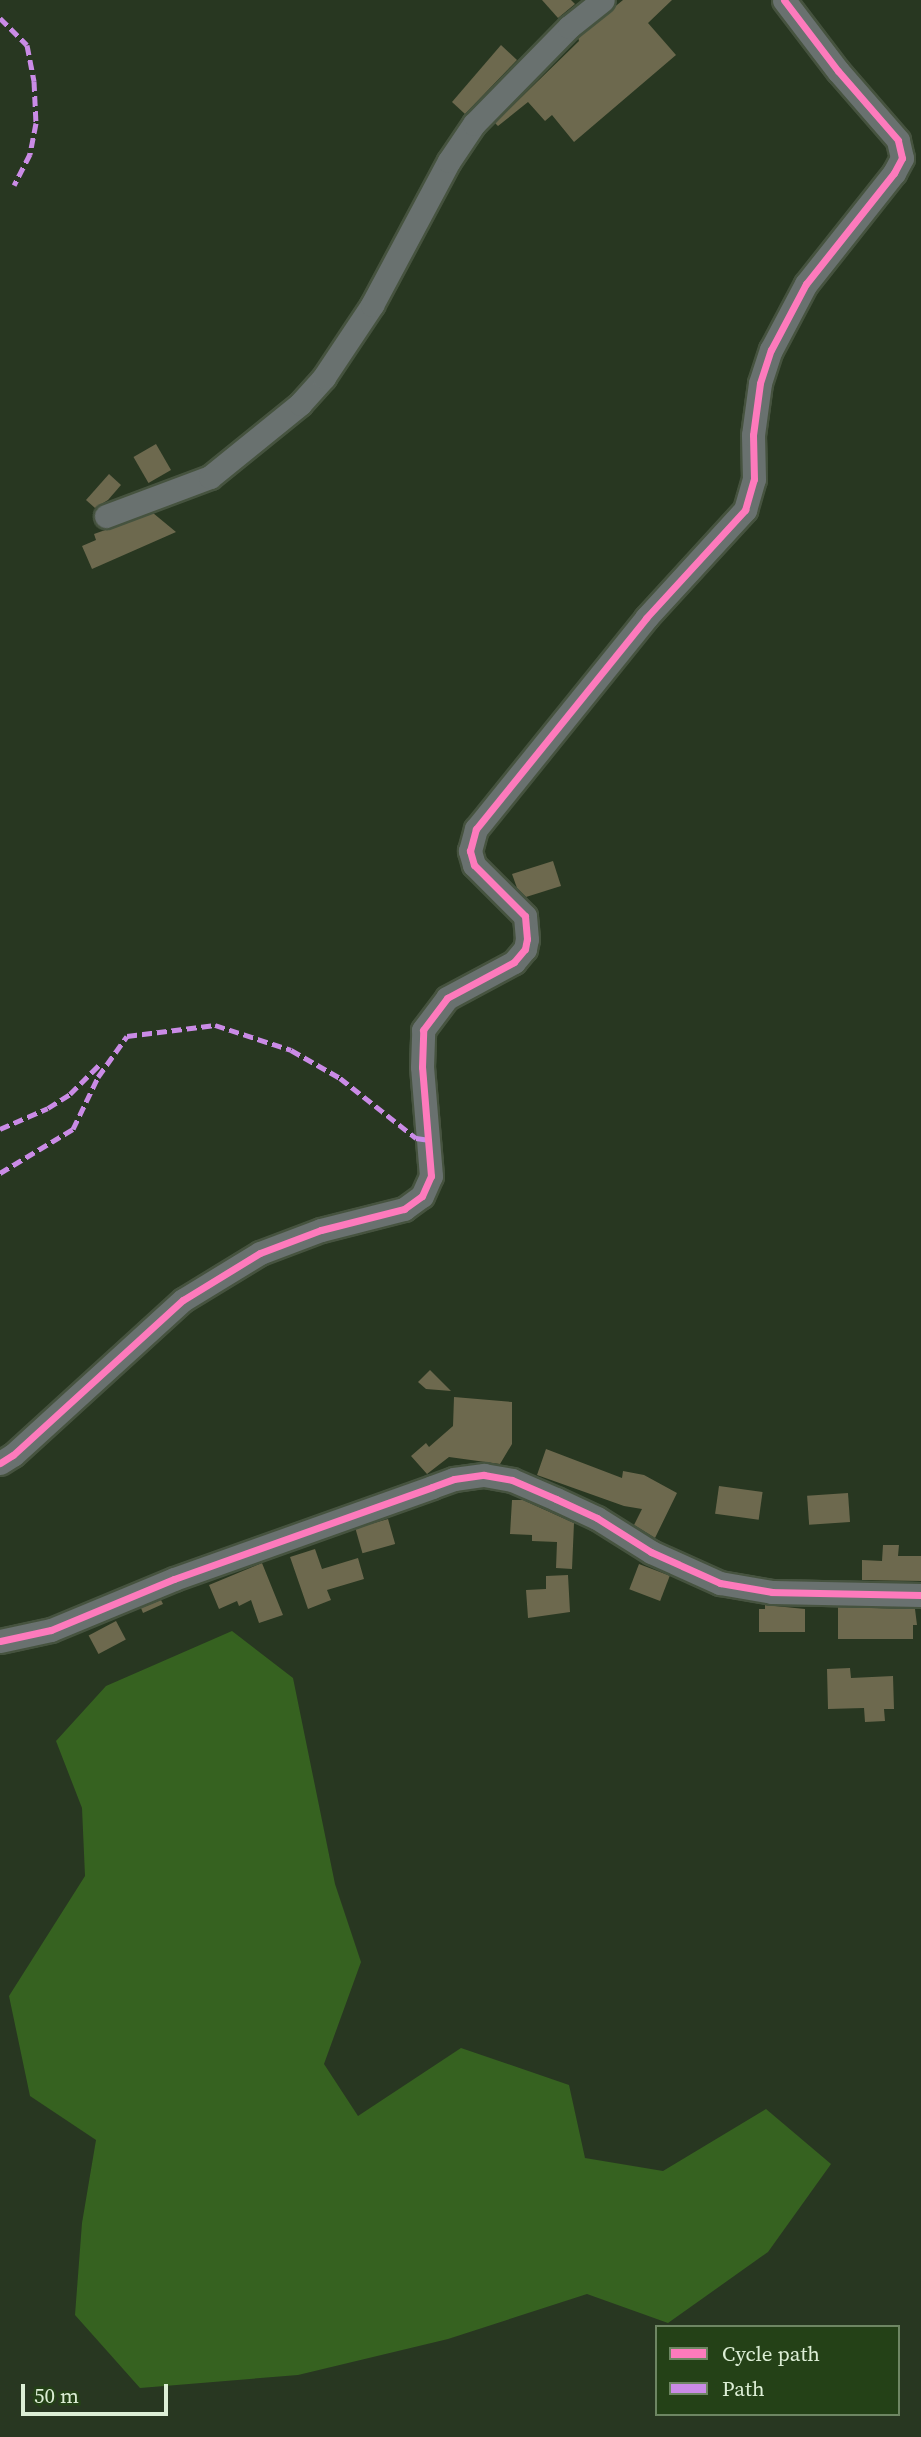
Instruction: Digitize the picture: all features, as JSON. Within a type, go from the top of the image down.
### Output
[{"type":"street","points":[[106,516],[210,477],[300,404],[324,377],[372,305],[449,161],[474,124],[569,27],[603,0]]},
{"type":"street","points":[[0,1463],[13,1455],[183,1300],[260,1253],[321,1230],[404,1209],[422,1195],[431,1176],[422,1068],[423,1030],[447,998],[514,962],[525,949],[527,939],[525,916],[474,865],[470,851],[476,829],[646,618],[746,510],[754,479],[753,435],[760,383],[771,350],[806,284],[894,173],[902,158],[898,140],[838,71],[784,0]]},
{"type":"street","points":[[0,1641],[51,1630],[174,1579],[454,1479],[484,1475],[512,1480],[556,1499],[597,1518],[651,1552],[720,1583],[772,1592],[921,1595]]},
{"type":"green space","points":[[232,1631],[293,1678],[335,1884],[361,1962],[324,2064],[358,2116],[461,2048],[569,2085],[585,2158],[663,2171],[766,2109],[831,2164],[768,2252],[668,2323],[587,2294],[448,2339],[298,2375],[140,2388],[75,2315],[82,2223],[96,2140],[30,2096],[9,1996],[85,1876],[82,1808],[56,1741],[106,1686]]},
{"type":"building","points":[[542,0],[571,0],[575,4],[558,18]]},
{"type":"building","points":[[623,0],[672,0],[648,23],[676,55],[574,142],[552,115],[545,121],[528,102],[498,126],[495,123],[579,41],[578,37]]},
{"type":"building","points":[[501,45],[517,60],[465,114],[452,102]]},
{"type":"building","points":[[156,444],[171,470],[148,483],[133,457]]},
{"type":"building","points":[[109,474],[121,485],[108,500],[95,508],[86,500]]},
{"type":"building","points":[[153,513],[176,532],[92,569],[82,546],[96,540],[94,534]]},
{"type":"building","points":[[553,861],[561,886],[526,897],[517,888],[512,874]]},
{"type":"building","points":[[430,1370],[451,1391],[426,1389],[418,1382]]},
{"type":"building","points":[[454,1397],[512,1402],[512,1444],[500,1464],[449,1457],[427,1474],[411,1456],[426,1443],[429,1447],[453,1426]]},
{"type":"building","points":[[546,1449],[622,1478],[623,1471],[644,1475],[677,1493],[655,1538],[634,1525],[642,1509],[624,1506],[537,1475]]},
{"type":"building","points":[[719,1486],[763,1492],[759,1520],[715,1514]]},
{"type":"building","points":[[848,1493],[850,1522],[809,1525],[807,1496]]},
{"type":"building","points":[[512,1500],[523,1500],[574,1523],[572,1569],[556,1568],[557,1542],[532,1541],[532,1535],[510,1534]]},
{"type":"building","points":[[388,1519],[395,1544],[362,1553],[355,1528]]},
{"type":"building","points":[[883,1545],[899,1545],[898,1556],[921,1556],[921,1581],[862,1580],[862,1560],[882,1561]]},
{"type":"building","points":[[315,1549],[322,1569],[358,1558],[364,1579],[327,1590],[331,1600],[308,1609],[290,1557]]},
{"type":"building","points":[[262,1563],[283,1615],[259,1623],[251,1600],[239,1606],[237,1601],[219,1609],[209,1585]]},
{"type":"building","points":[[639,1564],[670,1576],[660,1601],[629,1589]]},
{"type":"building","points":[[568,1575],[570,1612],[528,1618],[526,1590],[546,1589],[546,1576]]},
{"type":"building","points":[[161,1600],[163,1604],[143,1613],[141,1608]]},
{"type":"building","points":[[765,1605],[805,1609],[805,1632],[759,1632],[759,1609],[765,1609]]},
{"type":"building","points":[[838,1607],[915,1609],[917,1625],[913,1625],[913,1639],[838,1639]]},
{"type":"building","points":[[116,1621],[126,1640],[98,1654],[89,1636]]},
{"type":"building","points":[[850,1668],[851,1678],[893,1676],[894,1709],[884,1709],[885,1721],[865,1722],[864,1708],[828,1709],[827,1669]]},
{"type":"marked path","points":[[0,18],[27,45],[34,81],[36,123],[30,154],[14,185]]},
{"type":"marked path","points":[[0,1173],[73,1129],[98,1077],[127,1036],[215,1025],[291,1050],[340,1078],[416,1138],[430,1140]]},
{"type":"marked path","points":[[0,1129],[48,1108],[70,1094],[101,1063]]},
{"type":"cycle path","points":[[0,1463],[13,1455],[183,1300],[260,1253],[321,1230],[404,1209],[422,1196],[431,1176],[422,1067],[423,1030],[447,998],[514,962],[525,949],[527,939],[525,916],[474,865],[470,851],[476,829],[646,618],[745,510],[754,479],[753,435],[760,383],[771,350],[806,284],[894,173],[902,158],[898,140],[838,71],[784,0]]},
{"type":"cycle path","points":[[0,1641],[51,1630],[174,1579],[454,1479],[484,1475],[512,1480],[556,1499],[597,1518],[651,1552],[720,1583],[772,1592],[921,1595]]}]
